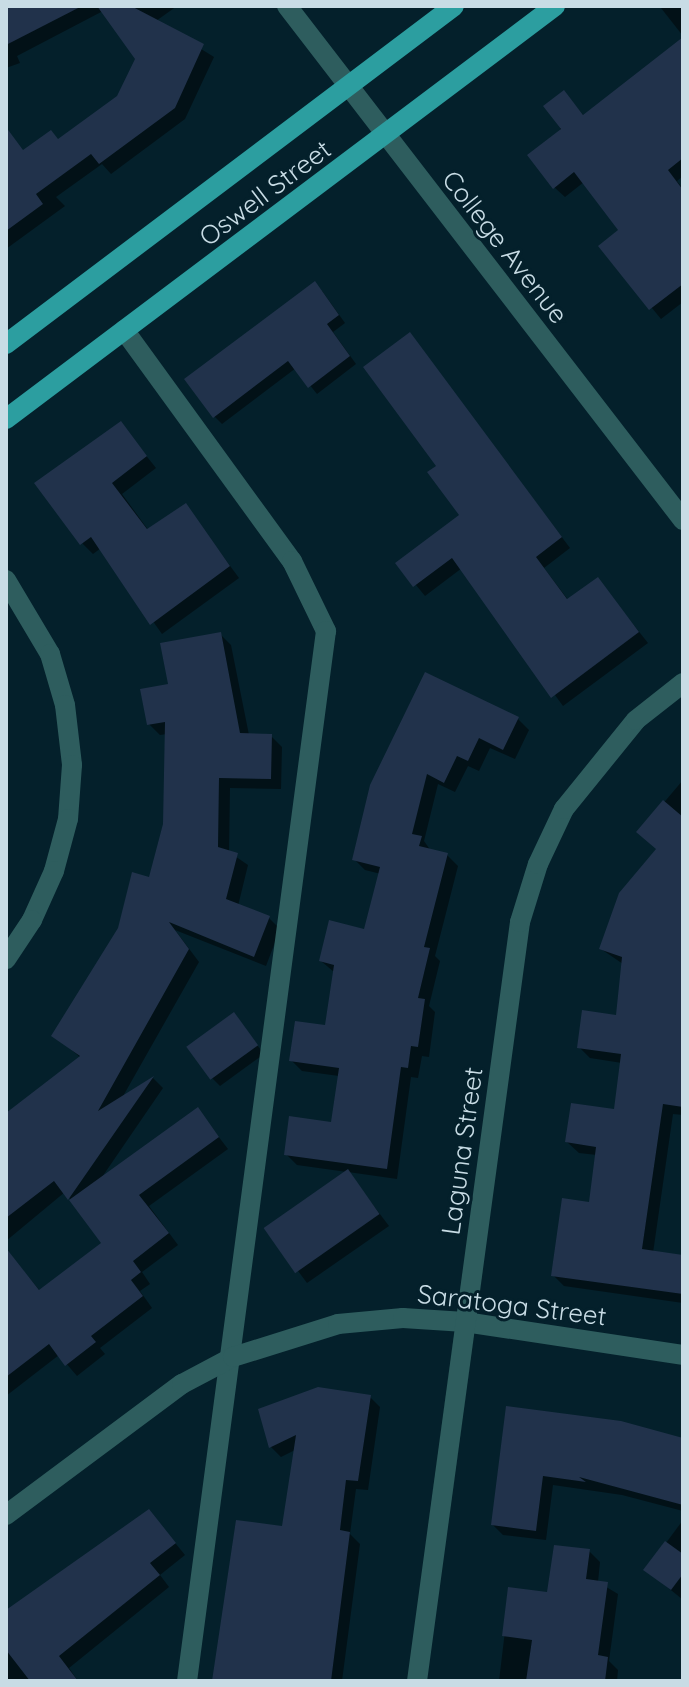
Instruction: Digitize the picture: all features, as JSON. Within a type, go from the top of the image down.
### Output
[{"type":"main road","name":"Oswell Street","points":[[6,344],[454,6]]},
{"type":"main road","name":"Oswell Street","points":[[6,419],[555,6]]},
{"type":"street","name":"College Avenue","points":[[287,6],[683,520]]},
{"type":"street","points":[[124,330],[292,561],[326,631],[233,1357],[187,1681]]},
{"type":"street","points":[[6,580],[50,654],[65,705],[72,765],[68,819],[54,871],[32,920],[6,959]]},
{"type":"street","name":"Laguna Street","points":[[417,1681],[520,922],[538,864],[564,809],[595,765],[636,720],[683,683]]},
{"type":"street","name":"Saratoga Street","points":[[6,1515],[182,1384],[233,1357],[338,1324],[403,1318],[465,1322],[683,1355]]},
{"type":"building","points":[[6,6],[82,6],[6,45]]},
{"type":"building","points":[[97,6],[131,6],[204,44],[175,108],[99,164],[91,154],[36,194],[43,204],[6,231],[6,127],[23,150],[51,130],[58,139],[117,96],[135,59]]},
{"type":"building","points":[[683,37],[683,158],[668,170],[683,190],[683,284],[649,310],[598,246],[618,230],[574,172],[553,189],[527,155],[561,129],[543,106],[564,90],[583,115]]},
{"type":"building","points":[[315,281],[339,315],[327,324],[350,356],[308,388],[288,361],[213,418],[184,379]]},
{"type":"building","points":[[410,332],[562,537],[536,557],[567,599],[598,577],[639,632],[551,698],[452,558],[413,587],[395,563],[459,515],[427,472],[436,466],[363,367]]},
{"type":"building","points":[[121,421],[147,456],[112,483],[147,529],[186,503],[230,566],[150,625],[91,537],[80,545],[34,483]]},
{"type":"building","points":[[221,632],[240,733],[272,734],[271,779],[219,778],[218,847],[238,853],[226,899],[270,916],[254,957],[169,922],[189,949],[98,1111],[154,1076],[68,1200],[54,1181],[6,1218],[6,1113],[80,1056],[51,1036],[118,928],[132,872],[149,877],[163,824],[165,722],[147,725],[140,689],[168,684],[160,643]]},
{"type":"building","points":[[425,672],[519,717],[503,750],[479,738],[468,761],[457,756],[444,783],[427,774],[412,834],[422,836],[419,846],[448,853],[424,947],[430,948],[418,998],[425,999],[418,1047],[411,1046],[408,1068],[401,1067],[387,1169],[284,1155],[289,1116],[331,1122],[339,1068],[289,1061],[295,1021],[325,1025],[334,965],[319,961],[329,920],[364,929],[380,867],[352,860],[370,785]]},
{"type":"building","points":[[663,800],[683,817],[683,1107],[663,1104],[642,1249],[683,1255],[683,1294],[551,1276],[562,1198],[589,1202],[596,1147],[565,1142],[571,1103],[614,1109],[621,1054],[577,1048],[582,1010],[616,1015],[622,957],[599,949],[619,893],[656,849],[636,832]]},
{"type":"building","points":[[234,1012],[258,1045],[210,1080],[186,1047]]},
{"type":"building","points":[[198,1107],[219,1137],[139,1195],[169,1233],[133,1261],[141,1272],[131,1280],[143,1296],[91,1336],[96,1342],[65,1366],[49,1344],[6,1377],[6,1248],[39,1290],[101,1243],[69,1200]]},
{"type":"building","points":[[348,1169],[380,1214],[295,1273],[264,1228]]},
{"type":"building","points":[[318,1387],[371,1395],[358,1481],[346,1480],[340,1530],[350,1532],[331,1681],[212,1681],[236,1520],[282,1526],[296,1435],[269,1448],[258,1409]]},
{"type":"building","points":[[506,1406],[621,1421],[683,1438],[683,1505],[579,1477],[586,1482],[543,1476],[536,1531],[491,1525]]},
{"type":"building","points":[[149,1509],[176,1543],[150,1563],[160,1575],[59,1656],[78,1681],[30,1681],[6,1650],[6,1610]]},
{"type":"building","points":[[665,1541],[683,1554],[683,1574],[671,1590],[643,1570]]},
{"type":"building","points":[[554,1545],[590,1549],[586,1579],[608,1582],[598,1655],[608,1657],[605,1681],[526,1681],[532,1640],[502,1636],[508,1587],[547,1592]]}]
